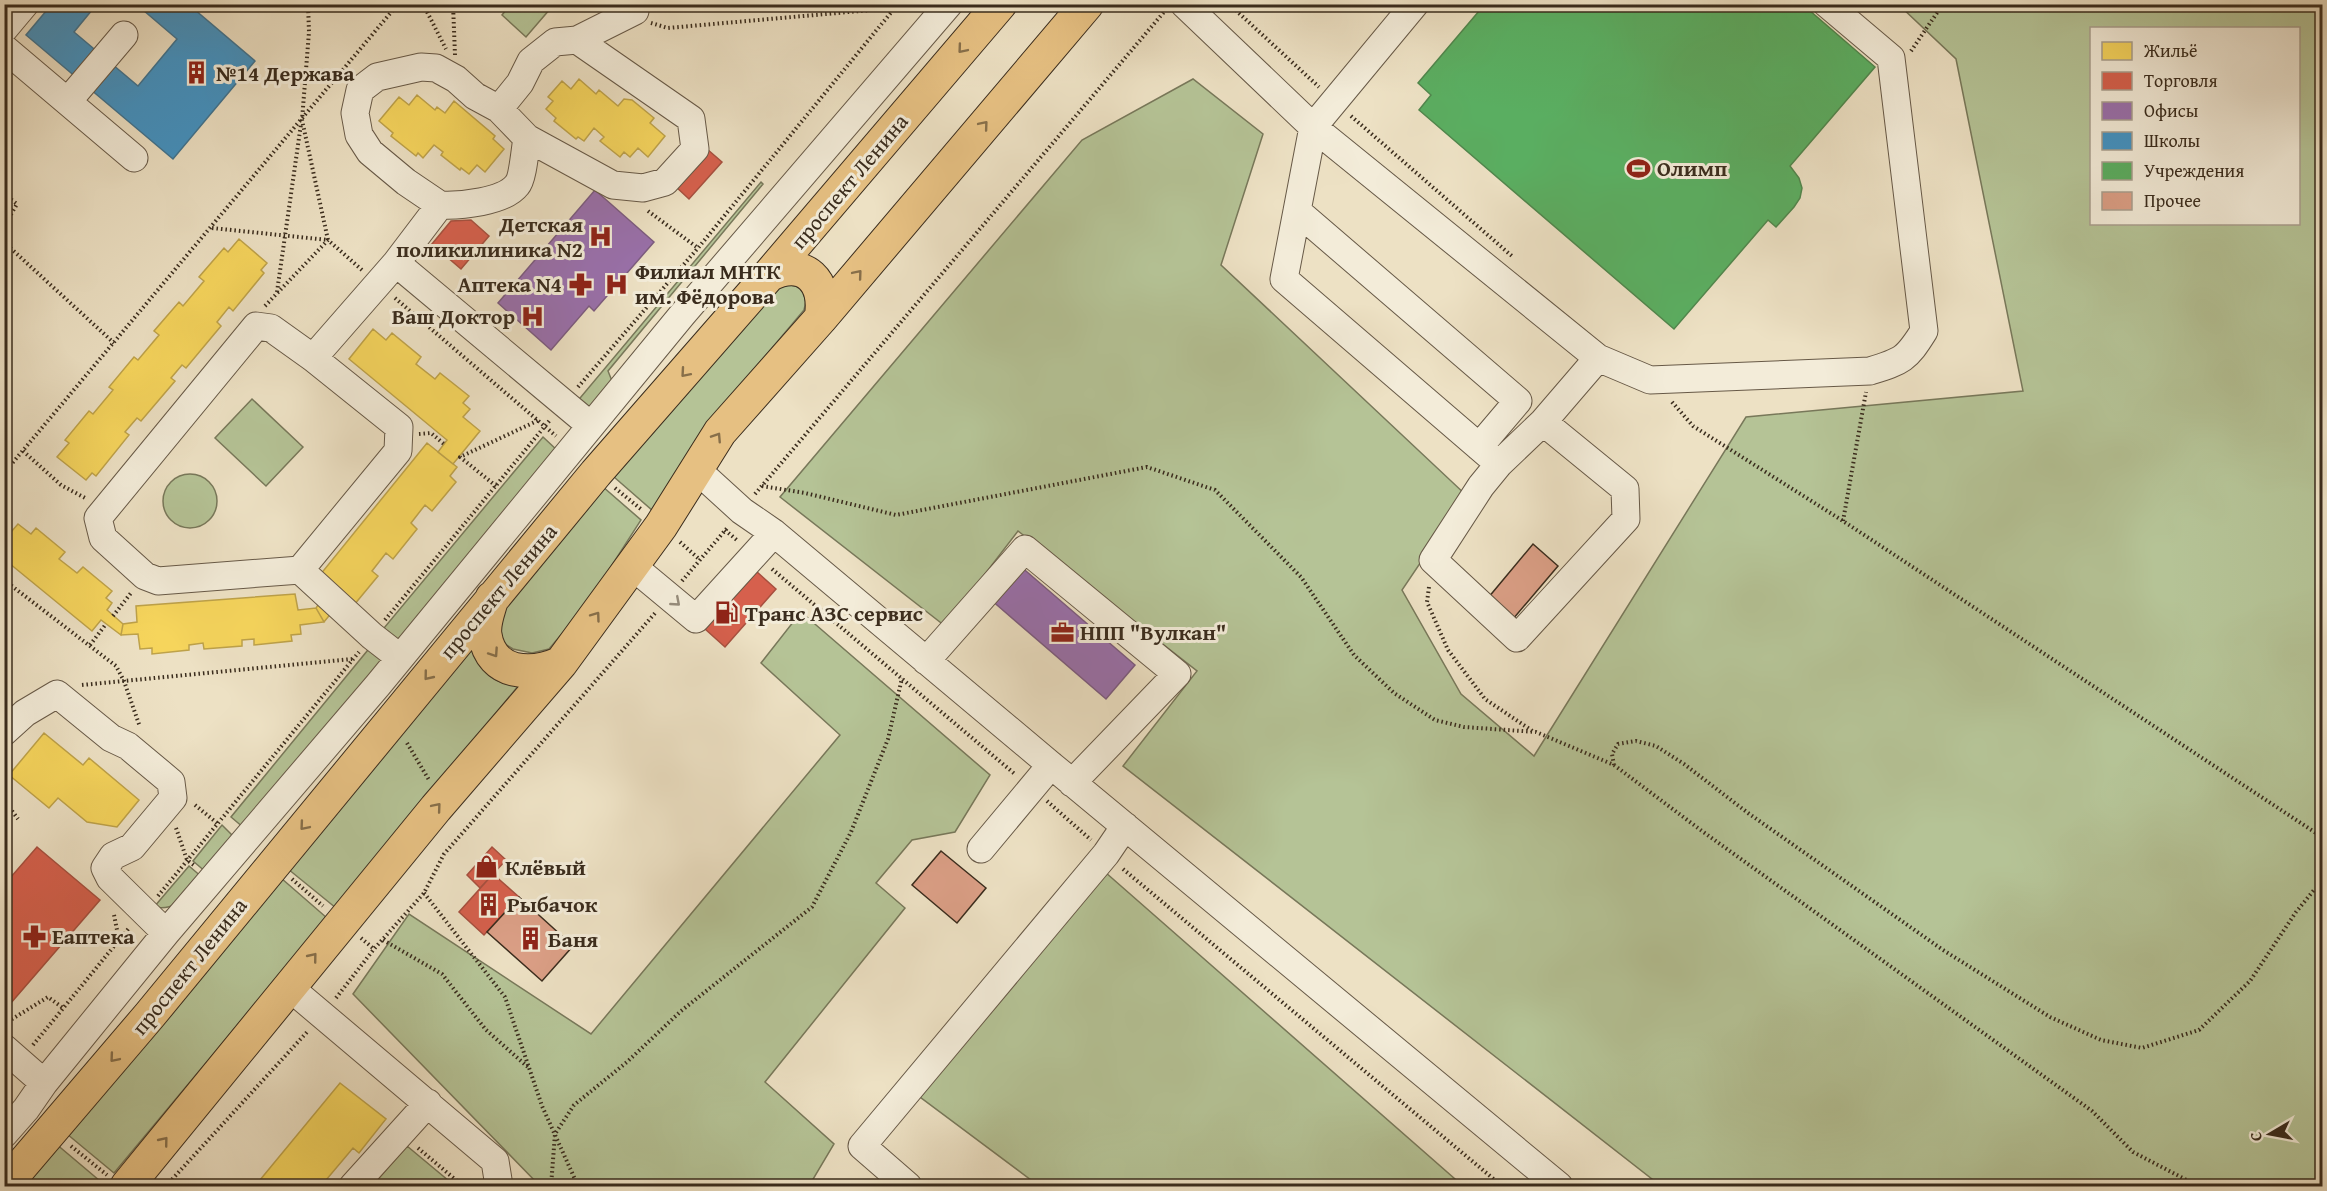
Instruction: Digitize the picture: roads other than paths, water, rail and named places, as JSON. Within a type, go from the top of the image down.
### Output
[{"type":"main road","name":"проспект Ленина","points":[[4,1186],[149,1016],[597,473],[714,340],[1000,4]]},
{"type":"main road","points":[[127,1186],[436,808],[561,663],[661,526],[720,432],[821,318],[1087,4]]},
{"type":"main road","points":[[769,275],[781,269],[792,268],[810,275],[822,292],[824,304],[821,318]]},
{"type":"main road","points":[[492,598],[485,622],[485,635],[492,654],[500,662],[519,671],[529,672],[546,670],[561,663]]},
{"type":"lane","points":[[25,4],[5,45],[134,158]]},
{"type":"lane","points":[[4,1134],[166,933],[399,657],[590,425],[949,4]]},
{"type":"lane","points":[[1184,4],[1313,127],[1598,358],[1650,380],[1870,371],[1898,362],[1914,347],[1924,331],[1891,58],[1827,4]]},
{"type":"lane","points":[[1414,4],[1313,127],[1284,279],[1499,465]]},
{"type":"lane","points":[[499,109],[520,83],[531,61],[555,42],[577,40],[632,9]]},
{"type":"lane","points":[[68,101],[124,35]]},
{"type":"lane","points":[[527,138],[518,184],[508,193],[463,206],[440,205],[406,182],[370,152],[359,135],[355,113],[360,90],[377,76],[421,67],[436,68],[456,74],[475,96],[499,109],[527,138],[613,185],[643,188],[665,182],[695,149],[691,119],[577,40]]},
{"type":"lane","points":[[313,358],[396,263],[440,205]]},
{"type":"lane","points":[[1297,211],[1518,401],[1479,447]]},
{"type":"lane","points":[[396,263],[590,425]]},
{"type":"lane","points":[[682,315],[714,340]]},
{"type":"lane","points":[[256,326],[271,328],[313,358],[399,427],[399,451],[300,570],[159,581],[145,576],[103,538],[98,518],[256,326]]},
{"type":"lane","points":[[1543,422],[1625,489],[1626,519],[1517,638],[1433,560],[1481,486],[1543,422],[1598,358]]},
{"type":"lane","points":[[697,470],[742,511],[774,533],[1559,1186]]},
{"type":"lane","points":[[631,566],[696,619],[774,533]]},
{"type":"lane","points":[[926,661],[1025,549],[1177,674],[1072,783]]},
{"type":"lane","points":[[300,570],[372,636],[399,657]]},
{"type":"lane","points":[[4,732],[25,713],[57,694],[111,738],[128,746],[171,782],[170,802],[132,847],[113,856],[105,868],[110,879],[166,933]]},
{"type":"lane","points":[[981,849],[1051,765]]},
{"type":"lane","points":[[908,1186],[862,1146],[1106,854],[1125,826]]},
{"type":"lane","points":[[289,987],[495,1161],[499,1186]]},
{"type":"lane","points":[[119,990],[149,1016]]},
{"type":"lane","points":[[12,1054],[44,1083]]},
{"type":"lane","points":[[353,1186],[402,1135],[428,1103]]},
{"type":"place","name":"№14 Держава","points":[[197,73]]},
{"type":"place","name":"Олимп","points":[[1639,168]]},
{"type":"place","name":"Детская поликилиника N2","points":[[601,237]]},
{"type":"place","name":"Аптека N4","points":[[580,284]]},
{"type":"place","name":"Филиал МНТК им. Фёдорова","points":[[617,284]]},
{"type":"place","name":"Ваш Доктор","points":[[533,316]]},
{"type":"place","name":"Транс АЗС сервис","points":[[727,613]]},
{"type":"place","name":"НПП \"Вулкан\"","points":[[1062,632]]},
{"type":"place","name":"Клёвый","points":[[487,867]]},
{"type":"place","name":"Рыбачок","points":[[489,904]]},
{"type":"place","name":"Еаптека","points":[[34,936]]},
{"type":"place","name":"Баня","points":[[530,939]]}]
